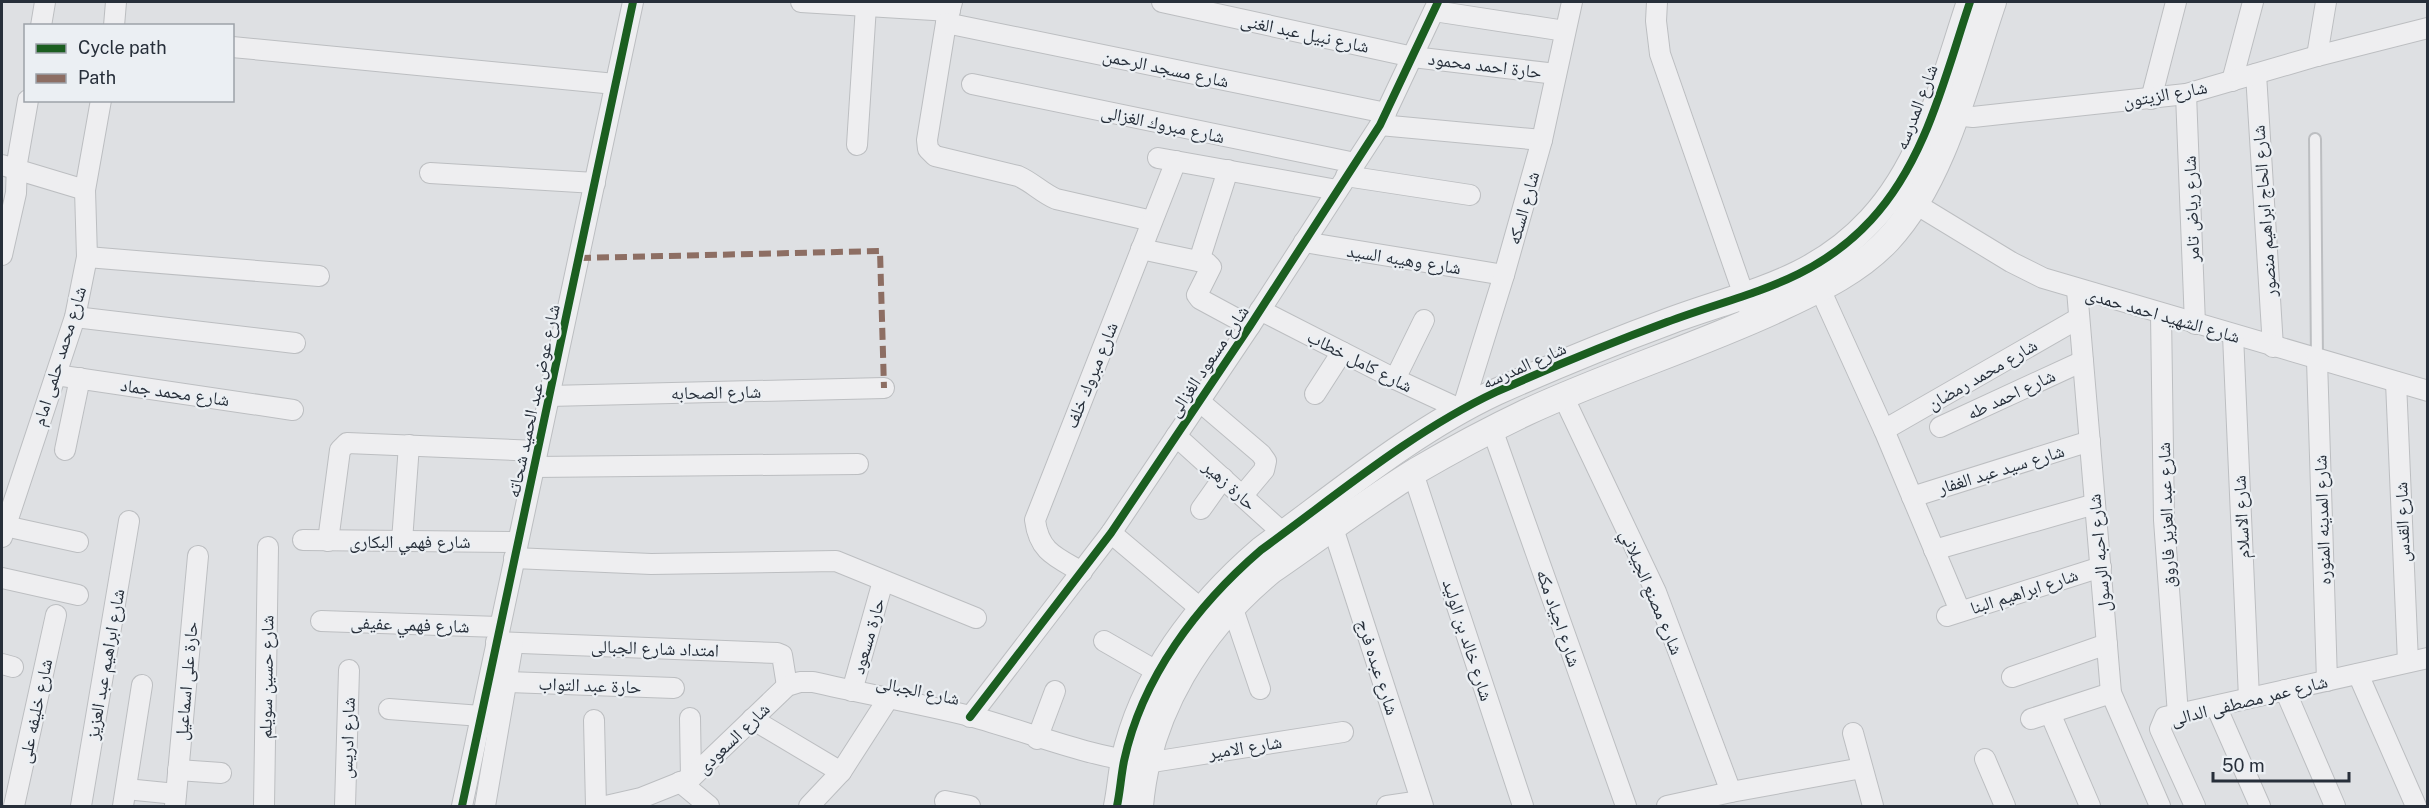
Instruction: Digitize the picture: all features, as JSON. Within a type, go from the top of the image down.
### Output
[{"type":"street","points":[[40,24],[45,2]]},
{"type":"street","points":[[114,24],[116,2]]},
{"type":"street","name":"شارع عوض عبد الحميد شحاته","points":[[462,807],[486,725],[503,637],[516,550],[633,2]]},
{"type":"street","name":"شارع مسجد الرحمن","points":[[801,2],[949,12],[1383,119],[1542,140]]},
{"type":"street","name":"شارع نبيل عبد الغنى","points":[[1162,2],[1413,57]]},
{"type":"street","name":"شارع السكه","points":[[1462,410],[1504,275],[1542,140],[1572,2]]},
{"type":"street","points":[[1657,2],[1656,21],[1660,54],[1753,321]]},
{"type":"street","name":"شارع المدرسه","points":[[1140,807],[1135,762],[1155,734],[1179,679],[1212,629],[1232,606],[1272,570],[1413,473],[1492,429],[1563,396],[1753,321],[1820,289],[1874,254],[1896,230],[1933,170],[1970,2]]},
{"type":"street","name":"شارع المدرسه","points":[[1118,807],[1135,762],[1145,701],[1158,672],[1201,609],[1240,568],[1406,444],[1462,410],[1528,378],[1636,334],[1790,280],[1834,253],[1872,219],[1902,178],[1944,112],[1993,2]]},
{"type":"street","points":[[2151,99],[2176,2]]},
{"type":"street","points":[[2232,81],[2253,2]]},
{"type":"street","points":[[2317,56],[2326,2]]},
{"type":"street","points":[[857,145],[866,6]]},
{"type":"street","points":[[1436,6],[1565,31]]},
{"type":"street","name":"شارع مسعود الغزالى","points":[[970,717],[1111,533],[1255,318],[1383,119],[1436,6]]},
{"type":"street","points":[[949,12],[927,140],[928,149],[935,156],[1018,176],[1056,199],[1152,221]]},
{"type":"street","name":"شارع الزيتون","points":[[1944,112],[1973,117],[2186,94],[2317,56],[2427,28]]},
{"type":"street","points":[[234,47],[615,84]]},
{"type":"street","name":"حارة احمد محمود","points":[[1413,57],[1556,74]]},
{"type":"street","name":"شارع الحاج ابراهيم منصور","points":[[2256,74],[2273,347]]},
{"type":"street","name":"شارع مبروك الغزالى","points":[[972,84],[1346,177]]},
{"type":"street","name":"شارع رياض تامر","points":[[2186,94],[2195,324]]},
{"type":"street","points":[[2,255],[16,193],[9,167],[27,102]]},
{"type":"street","name":"شارع محمد حلمى امام","points":[[3,531],[75,317],[87,257],[85,190],[101,102]]},
{"type":"street","name":"شارع مبروك خلف","points":[[1082,572],[1047,551],[1037,537],[1035,520],[1152,221],[1167,159],[1228,170],[1346,177]]},
{"type":"street","points":[[9,167],[85,190]]},
{"type":"street","points":[[1141,249],[1199,261],[1228,170]]},
{"type":"street","points":[[430,173],[595,183]]},
{"type":"street","points":[[1346,177],[1470,195]]},
{"type":"street","name":"شارع الشهيد احمد حمدى","points":[[1914,203],[2011,262],[2043,278],[2077,290],[2427,391]]},
{"type":"street","name":"شارع وهيبه السيد","points":[[1304,242],[1504,275]]},
{"type":"street","points":[[87,257],[319,276]]},
{"type":"street","name":"شارع كامل خطاب","points":[[1199,261],[1211,267],[1198,290],[1197,295],[1200,299],[1342,352],[1462,410]]},
{"type":"street","points":[[1820,289],[1884,430],[1934,550],[2095,504]]},
{"type":"street","name":"شارع احبه الرسول","points":[[2077,290],[2111,693],[2160,807]]},
{"type":"street","name":"شارع عبد العزيز فاروق","points":[[2161,314],[2164,520],[2178,715]]},
{"type":"street","points":[[75,317],[296,343]]},
{"type":"street","name":"شارع محمد رمضان","points":[[1884,430],[2079,318]]},
{"type":"street","points":[[1395,379],[1424,320]]},
{"type":"street","name":"شارع الاسلام","points":[[2233,335],[2249,698]]},
{"type":"street","points":[[1315,394],[1342,352]]},
{"type":"street","name":"شارع المدينه المنوره","points":[[2317,360],[2327,681]]},
{"type":"street","name":"شارع احمد طه","points":[[1940,427],[2083,361]]},
{"type":"street","name":"شارع محمد جماد","points":[[56,375],[293,410]]},
{"type":"street","points":[[65,450],[80,378]]},
{"type":"street","name":"شارع القدس","points":[[2396,382],[2418,660]]},
{"type":"street","name":"شارع الصحابه","points":[[549,396],[884,388]]},
{"type":"street","name":"شارع مصنع الجيلاني","points":[[1563,396],[1656,592],[1731,792]]},
{"type":"street","points":[[1199,401],[1261,454],[1266,461],[1264,470],[1243,495]]},
{"type":"street","name":"شارع اجياد مكه","points":[[1492,429],[1626,807]]},
{"type":"street","name":"حارة زهير","points":[[1176,436],[1284,534]]},
{"type":"street","name":"شارع سيد عبد الغفار","points":[[1912,497],[2090,441]]},
{"type":"street","points":[[328,540],[340,450],[346,442],[409,445],[536,459],[858,464]]},
{"type":"street","points":[[402,541],[409,445]]},
{"type":"street","name":"شارع خالد بن الوليد","points":[[1413,473],[1523,807]]},
{"type":"street","points":[[1201,509],[1223,478]]},
{"type":"street","name":"شارع ابراهيم عبد العزيز","points":[[81,807],[129,521]]},
{"type":"street","name":"شارع عبده فرج","points":[[1333,528],[1422,804]]},
{"type":"street","points":[[3,531],[78,542]]},
{"type":"street","points":[[1111,533],[1201,609]]},
{"type":"street","name":"شارع فهمي البكارى","points":[[303,540],[402,541],[651,564],[836,561],[976,618]]},
{"type":"street","name":"شارع حسين سويلم","points":[[264,807],[268,547]]},
{"type":"street","name":"شارع ابراهيم البنا","points":[[1934,550],[1954,614],[2101,567]]},
{"type":"street","name":"حارة على اسماعيل","points":[[175,800],[198,556]]},
{"type":"street","points":[[2,578],[78,595]]},
{"type":"street","name":"حارة مسعود","points":[[852,691],[883,581]]},
{"type":"street","points":[[1232,606],[1260,689]]},
{"type":"street","name":"شارع خليفه على","points":[[14,807],[56,615]]},
{"type":"street","name":"شارع فهمي عفيفى","points":[[321,621],[503,637]]},
{"type":"street","points":[[485,807],[486,725],[506,682],[503,637]]},
{"type":"street","name":"امتداد شارع الجبالى","points":[[503,637],[777,653],[782,655],[784,660],[787,686]]},
{"type":"street","points":[[1104,641],[1158,672]]},
{"type":"street","points":[[2012,677],[2107,644]]},
{"type":"street","name":"شارع عمر مصطفى الدالى","points":[[2194,807],[2160,729],[2165,717],[2418,660]]},
{"type":"street","name":"شارع ادريس","points":[[345,807],[349,670]]},
{"type":"street","points":[[2358,674],[2416,807]]},
{"type":"street","name":"حارة عبد التواب","points":[[506,682],[674,688]]},
{"type":"street","name":"شارع الجبالى","points":[[787,686],[800,682],[813,682],[970,717],[1038,739],[1135,762]]},
{"type":"street","points":[[142,686],[124,798],[175,800]]},
{"type":"street","name":"شارع السعودى","points":[[606,807],[641,798],[686,780],[787,686]]},
{"type":"street","points":[[2285,690],[2335,807]]},
{"type":"street","points":[[1038,739],[1055,691]]},
{"type":"street","points":[[2031,719],[2111,693]]},
{"type":"street","points":[[809,807],[842,772],[888,699]]},
{"type":"street","points":[[2216,706],[2260,807]]},
{"type":"street","points":[[389,709],[486,725]]},
{"type":"street","points":[[2050,712],[2090,807]]},
{"type":"street","points":[[690,718],[686,780],[709,807]]},
{"type":"street","points":[[594,720],[596,807]]},
{"type":"street","points":[[752,720],[842,772]]},
{"type":"street","name":"شارع الامير","points":[[1135,762],[1343,732]]},
{"type":"street","points":[[1853,734],[1873,807]]},
{"type":"street","points":[[1985,759],[2005,807]]},
{"type":"street","points":[[1667,807],[1731,792],[1862,768]]},
{"type":"street","points":[[178,770],[221,773]]},
{"type":"street","points":[[945,801],[970,807]]},
{"type":"street","points":[[1387,807],[1422,804]]},
{"type":"lane","points":[[2315,139],[2317,360]]},
{"type":"marked path","points":[[579,258],[880,251],[884,388]]},
{"type":"cycle path","points":[[462,806],[633,2]]},
{"type":"cycle path","points":[[970,717],[1111,533],[1250,326],[1380,125],[1438,2]]},
{"type":"cycle path","points":[[1117,806],[1124,761],[1132,730],[1158,672],[1175,645],[1215,594],[1261,550],[1375,465],[1465,408],[1560,364],[1667,322],[1776,284],[1801,273],[1848,242],[1871,220],[1890,197],[1920,145],[1932,117],[1970,2]]}]
